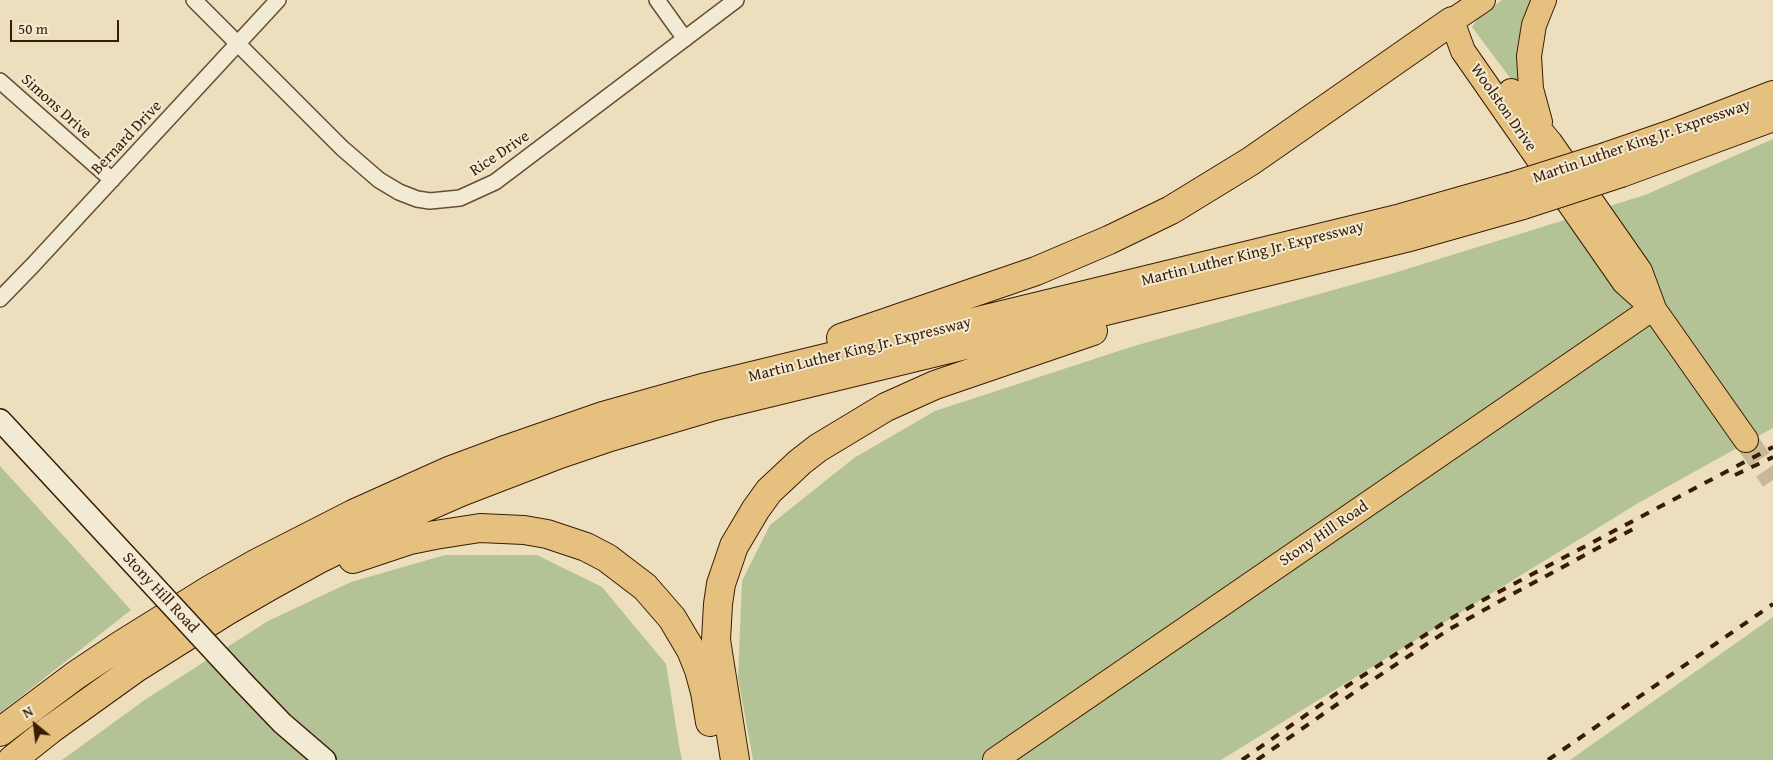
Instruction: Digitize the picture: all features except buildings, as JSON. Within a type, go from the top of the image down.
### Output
[{"type":"highway","points":[[654,402],[999,285],[1074,256],[1133,229],[1224,179],[1452,21]]},
{"type":"highway","name":"Martin Luther King Jr. Expressway","points":[[1614,165],[1672,134],[1773,95]]},
{"type":"highway","name":"Martin Luther King Jr. Expressway","points":[[12,760],[51,729],[136,668],[224,612],[317,560],[413,513],[510,473],[610,437],[711,407],[1406,238],[1516,196],[1773,117]]},
{"type":"highway","name":"Martin Luther King Jr. Expressway","points":[[0,732],[76,675],[165,617],[242,572],[329,526],[411,488],[502,450],[603,416],[706,387],[1401,218],[1516,196]]},
{"type":"highway","points":[[735,760],[716,640],[716,623],[721,584],[731,555],[745,527],[756,509],[784,476],[840,433],[910,395],[958,376],[1262,273]]},
{"type":"highway","points":[[224,612],[358,557],[435,534],[480,528],[510,529],[524,530],[566,540],[600,554],[627,572],[645,587],[672,618],[691,650],[699,670],[705,692],[716,760]]},
{"type":"main road","points":[[1452,21],[1483,0]]},
{"type":"main road","name":"Woolston Drive","points":[[1544,0],[1534,25],[1529,73],[1535,107],[1550,142]]},
{"type":"main road","name":"Woolston Drive","points":[[1452,21],[1476,42],[1524,111],[1550,142],[1640,272],[1654,308],[1746,440]]},
{"type":"main road","name":"Woolston Drive","points":[[1452,21],[1463,51],[1624,282],[1654,308]]},
{"type":"main road","name":"Stony Hill Road","points":[[995,760],[1654,308]]},
{"type":"street","name":"Rice Drive","points":[[194,0],[342,148],[379,180],[398,192],[417,199],[430,201],[460,198],[495,182],[736,0]]},
{"type":"street","name":"Bernard Drive","points":[[0,299],[278,0]]},
{"type":"street","points":[[657,0],[685,38]]},
{"type":"street","name":"Simons Drive","points":[[0,81],[112,180]]},
{"type":"street","name":"Stony Hill Road","points":[[0,420],[282,723],[325,760]]},
{"type":"green space","points":[[1502,0],[1537,0],[1523,79],[1514,83],[1472,27],[1477,19]]},
{"type":"green space","points":[[1773,139],[1773,428],[1640,502],[1221,760],[753,760],[738,678],[742,581],[770,525],[854,458],[935,411],[1134,346],[1394,273],[1645,195]]},
{"type":"green space","points":[[0,466],[131,610],[0,713]]},
{"type":"green space","points":[[445,555],[537,555],[602,587],[666,664],[682,760],[62,760],[146,699],[268,621],[351,582]]},
{"type":"green space","points":[[1773,617],[1773,760],[1570,760]]},
{"type":"tunnel","points":[[1746,440],[1773,480]]},
{"type":"railway","points":[[1242,760],[1347,686],[1472,606],[1773,447]]},
{"type":"railway","points":[[1735,475],[1773,457]]},
{"type":"railway","points":[[1257,760],[1448,630],[1635,528]]},
{"type":"railway","points":[[1548,760],[1773,604]]}]
